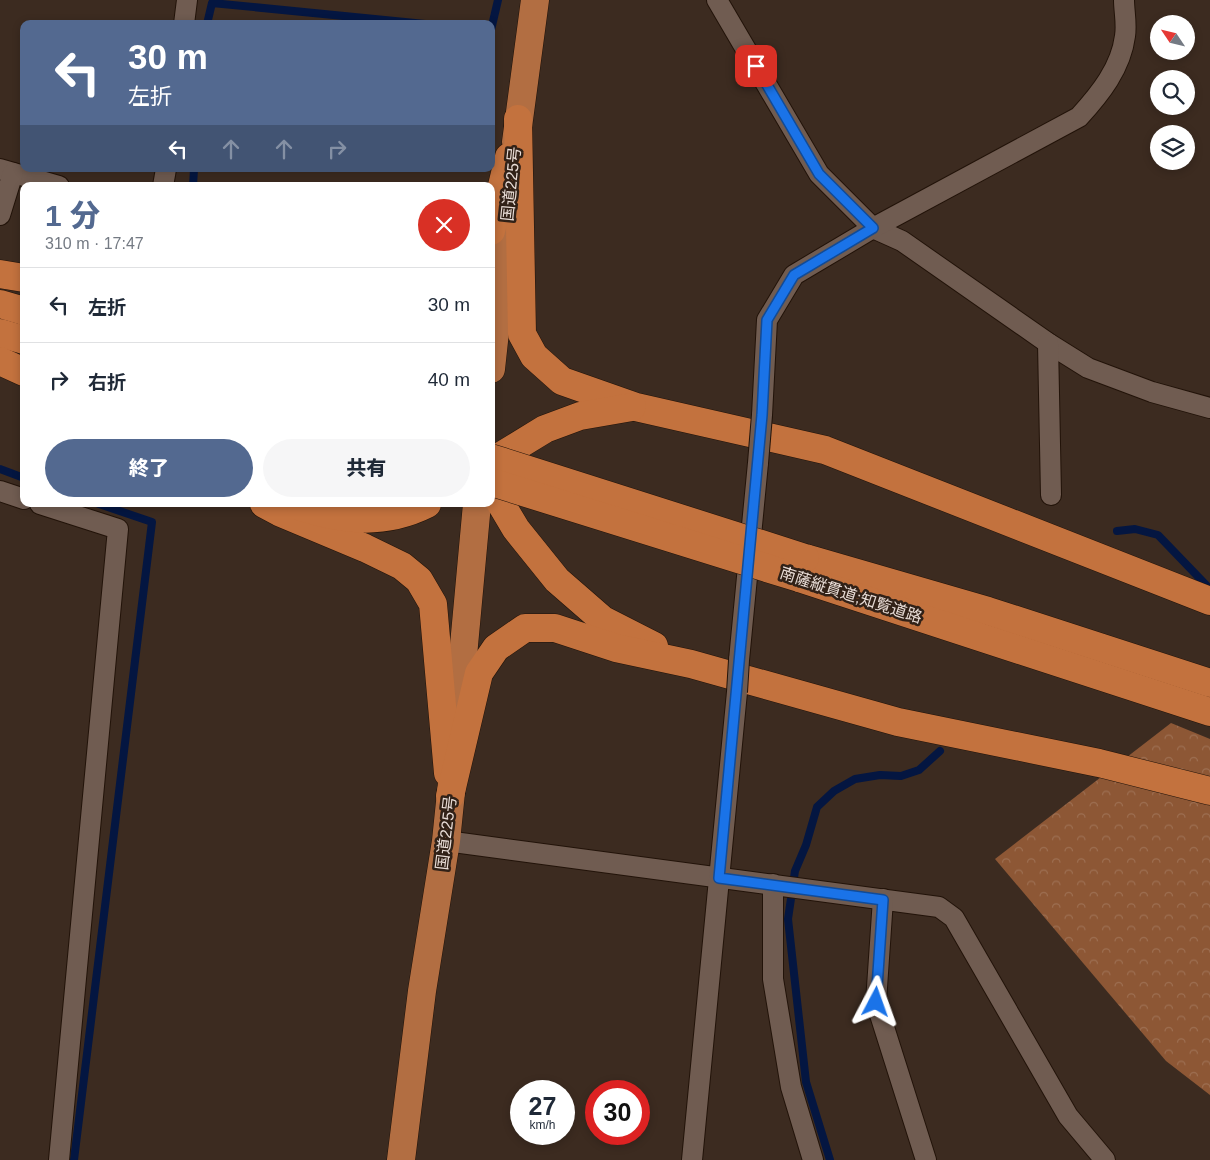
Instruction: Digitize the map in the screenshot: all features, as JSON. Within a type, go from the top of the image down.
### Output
[{"type":"highway","name":"国道225号","points":[[495,332],[518,119],[535,0]]},
{"type":"highway","points":[[495,214],[518,119]]},
{"type":"highway","points":[[518,119],[522,334],[534,356],[562,380],[636,407],[824,450],[1210,600]]},
{"type":"highway","points":[[0,274],[20,277]]},
{"type":"highway","points":[[0,304],[20,310]]},
{"type":"highway","points":[[0,333],[20,339]]},
{"type":"highway","points":[[0,361],[20,370]]},
{"type":"highway","points":[[495,458],[545,429],[580,416],[636,407]]},
{"type":"highway","name":"南薩縦貫道;知覧道路","points":[[495,461],[1210,712]]},
{"type":"highway","name":"南薩縦貫道;知覧道路","points":[[495,483],[802,568],[988,611],[1210,683]]},
{"type":"highway","points":[[495,494],[516,529],[557,580],[603,620],[691,664]]},
{"type":"highway","points":[[270,507],[380,555],[402,566],[419,580],[433,604],[450,796]]},
{"type":"highway","points":[[304,507],[350,519],[382,519],[421,507]]},
{"type":"highway","name":"国道225号","points":[[401,1160],[422,992],[446,841],[477,507]]},
{"type":"highway","points":[[450,796],[479,673],[496,648],[525,628],[556,628],[616,648],[691,664],[898,722],[1099,763],[1210,791]]},
{"type":"street","points":[[184,20],[187,0]]},
{"type":"street","points":[[717,0],[819,174],[873,228],[902,242],[1048,343],[1088,368],[1152,392],[1210,408]]},
{"type":"street","points":[[692,1160],[758,463],[767,320],[794,275],[873,228],[1079,117],[1102,92],[1118,61],[1125,35],[1124,0]]},
{"type":"street","points":[[0,215],[7,171],[45,182]]},
{"type":"street","points":[[1048,343],[1051,495]]},
{"type":"street","points":[[0,491],[20,497]]},
{"type":"street","points":[[50,507],[118,528],[59,1160]]},
{"type":"street","points":[[446,841],[939,907],[954,918],[1068,1116],[1105,1160]]},
{"type":"street","points":[[787,887],[773,979],[792,1087],[813,1160]]},
{"type":"street","points":[[883,900],[876,1002],[926,1160]]},
{"type":"green space","points":[[1171,723],[1210,739],[1210,1095],[1166,1061],[995,859]]},
{"type":"waterway","points":[[493,20],[498,0]]},
{"type":"waterway","points":[[208,20],[212,3],[384,20]]},
{"type":"waterway","points":[[193,182],[194,172]]},
{"type":"waterway","points":[[0,469],[20,476]]},
{"type":"waterway","points":[[74,1160],[152,522],[108,507]]},
{"type":"waterway","points":[[1117,531],[1135,529],[1158,535],[1210,589]]},
{"type":"waterway","points":[[830,1160],[806,1082],[788,919],[795,871],[806,845],[817,807],[834,791],[855,779],[880,775],[901,776],[919,770],[940,751]]},
{"type":"route","points":[[756,66],[819,174],[873,228],[794,275],[767,320],[753,525],[719,878],[883,900],[876,1002]]}]
